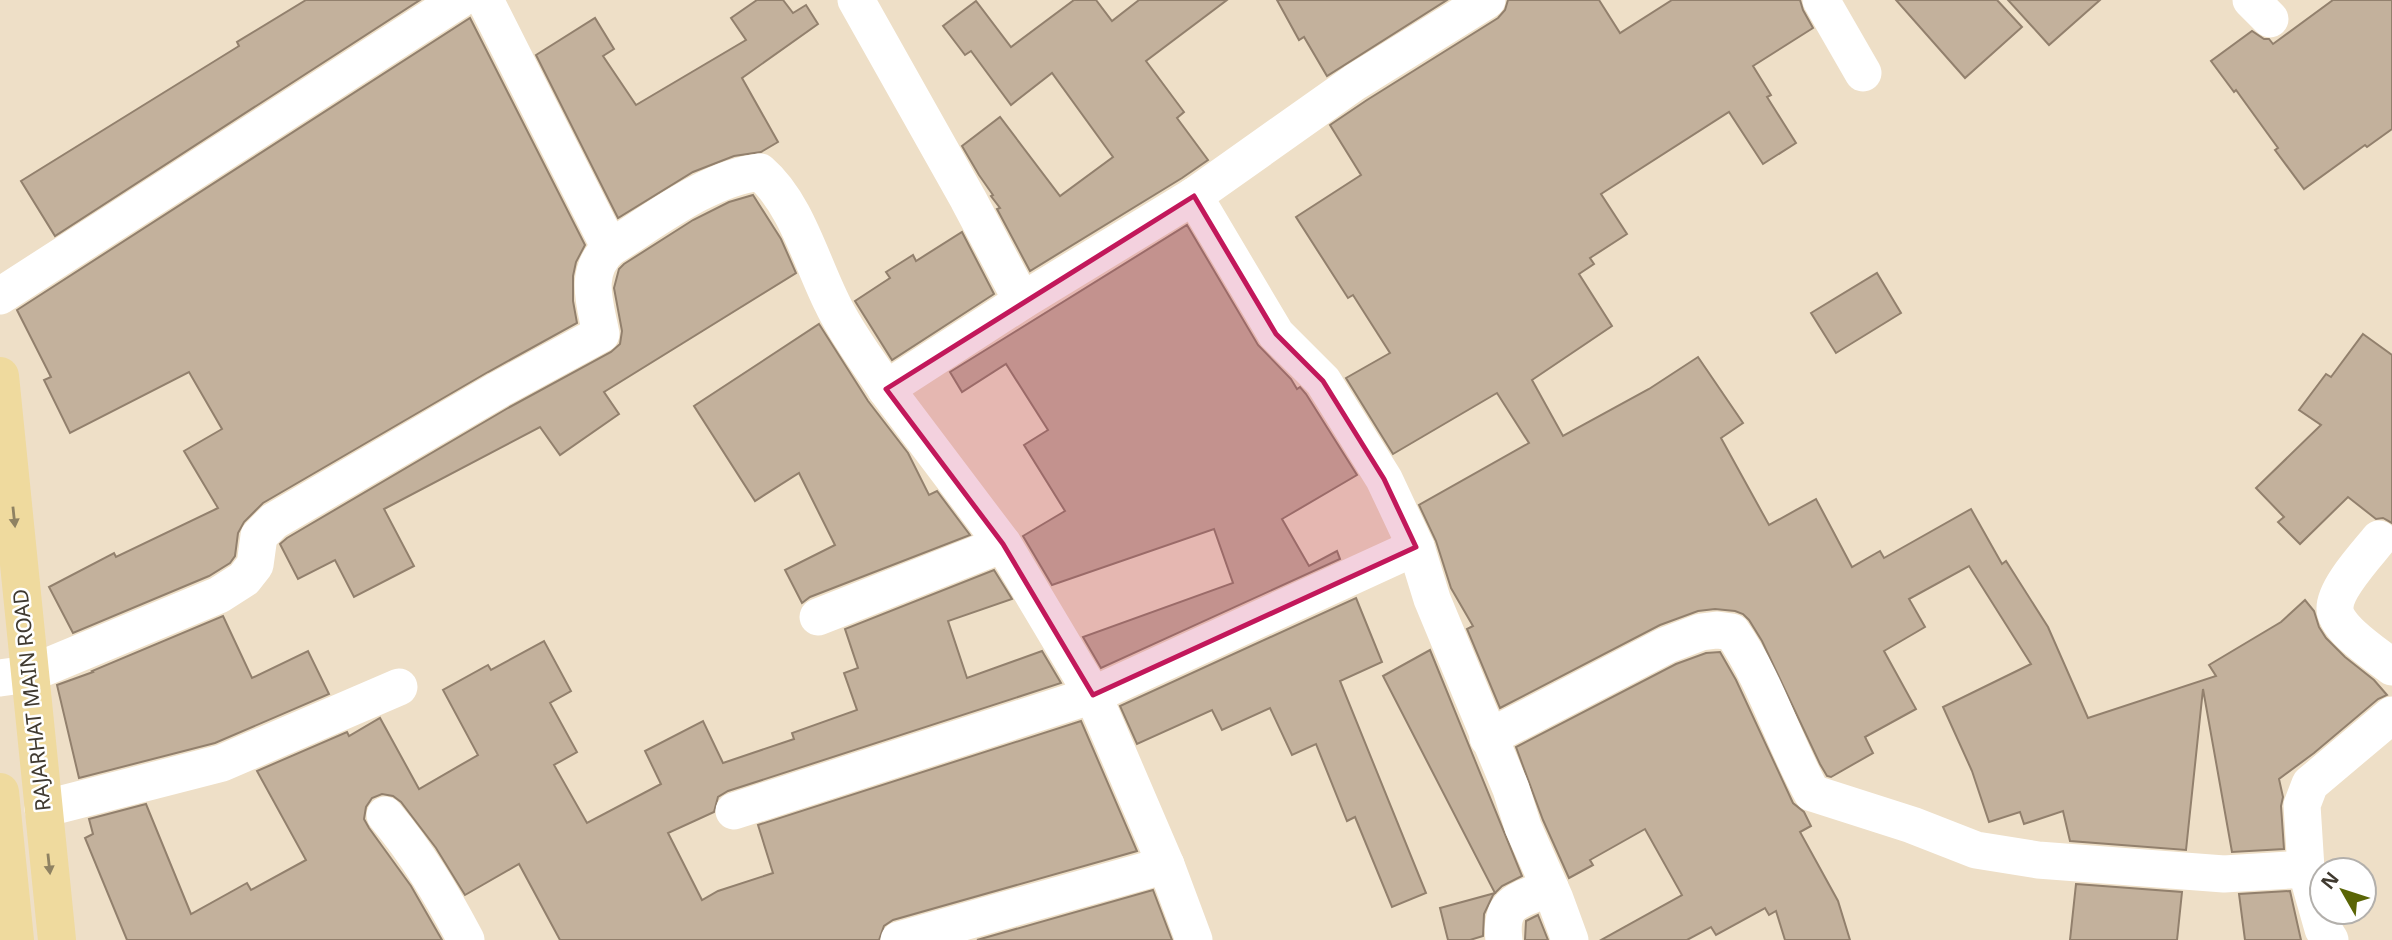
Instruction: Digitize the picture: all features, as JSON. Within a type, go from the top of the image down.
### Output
[{"type":"main road","name":"RAJARHAT MAIN ROAD","points":[[0,376],[15,676],[43,809],[57,940]]},
{"type":"main road","name":"RAJARHAT MAIN ROAD","points":[[0,792],[4,866],[15,940]]},
{"type":"street","points":[[0,296],[459,0]]},
{"type":"street","points":[[485,0],[610,248]]},
{"type":"street","points":[[856,0],[968,199],[1021,301]]},
{"type":"street","points":[[886,389],[1021,301],[1194,196],[1355,82],[1487,0]]},
{"type":"street","points":[[1821,0],[1863,73]]},
{"type":"street","points":[[15,676],[219,595],[244,579],[255,565],[259,536],[274,522],[498,390],[601,334],[591,285],[600,257],[610,248],[704,191],[743,174],[761,172],[775,185],[794,219],[833,306],[886,389],[1003,544],[1093,695],[1166,865],[1194,940]]},
{"type":"street","points":[[1194,196],[1276,334],[1323,381],[1384,479],[1416,547],[1432,599],[1570,940]]},
{"type":"street","points":[[2379,539],[2341,589],[2334,608],[2339,621],[2392,667]]},
{"type":"street","points":[[818,617],[1003,544]]},
{"type":"street","points":[[733,811],[1093,695],[1416,547]]},
{"type":"street","points":[[1488,738],[1667,645],[1701,632],[1732,632],[1749,656],[1812,793],[1912,825],[1976,850],[2038,860],[2224,874],[2306,869]]},
{"type":"street","points":[[43,809],[222,763],[399,687]]},
{"type":"street","points":[[2330,940],[2323,929],[2306,869],[2302,805],[2310,784],[2392,715]]},
{"type":"street","points":[[385,816],[410,845],[436,884],[466,940]]},
{"type":"street","points":[[899,940],[1166,865]]},
{"type":"street","points":[[1504,940],[1502,925],[1506,910],[1520,900],[1550,888]]},
{"type":"highlighted area","points":[[1194,196],[1276,334],[1323,381],[1384,479],[1416,547],[1093,695],[1003,544],[886,389]]},
{"type":"building","points":[[306,0],[420,0],[55,236],[21,181],[239,46],[237,42]]},
{"type":"building","points":[[757,0],[783,0],[793,13],[806,5],[818,24],[742,78],[778,142],[761,152],[734,156],[693,172],[618,218],[536,55],[595,18],[614,49],[603,56],[636,105],[746,40],[731,18]]},
{"type":"building","points":[[1074,0],[1096,0],[1112,21],[1139,0],[1227,0],[1146,61],[1184,112],[1177,118],[1208,160],[1030,271],[997,209],[1000,208],[991,196],[993,195],[962,146],[1000,117],[1060,196],[1113,157],[1052,73],[1011,105],[971,51],[965,55],[943,26],[976,1],[1011,47]]},
{"type":"building","points":[[1277,0],[1447,0],[1327,76],[1304,37],[1299,40]]},
{"type":"building","points":[[1508,0],[1599,0],[1620,33],[1672,0],[1800,0],[1813,28],[1753,66],[1771,95],[1767,97],[1796,143],[1763,164],[1729,112],[1601,194],[1627,234],[1590,258],[1594,264],[1579,274],[1612,326],[1532,380],[1563,436],[1649,389],[1698,357],[1743,423],[1721,438],[1769,525],[1816,499],[1852,567],[1880,551],[1884,558],[1971,509],[2002,564],[2006,561],[2048,627],[2088,718],[2216,676],[2209,665],[2281,622],[2305,600],[2314,611],[2326,638],[2387,695],[2378,699],[2279,779],[2283,797],[2281,806],[2284,849],[2232,852],[2203,689],[2186,850],[2070,841],[2063,811],[2024,824],[2020,812],[1989,822],[1972,771],[1943,707],[2031,664],[1969,566],[1909,599],[1925,627],[1884,651],[1916,709],[1865,737],[1873,753],[1831,777],[1827,776],[1820,764],[1762,641],[1749,620],[1735,611],[1698,611],[1660,625],[1500,708],[1467,629],[1473,626],[1451,588],[1436,541],[1419,505],[1529,443],[1497,393],[1393,454],[1346,378],[1390,353],[1353,295],[1348,298],[1296,217],[1361,175],[1330,125],[1498,18],[1505,10]]},
{"type":"building","points":[[1896,0],[1997,0],[2022,27],[1965,78]]},
{"type":"building","points":[[2008,0],[2100,0],[2049,45]]},
{"type":"building","points":[[2333,0],[2392,0],[2392,129],[2304,189],[2236,90],[2234,92],[2211,61],[2252,31],[2264,39],[2269,39],[2273,44]]},
{"type":"building","points":[[470,18],[585,245],[576,262],[573,276],[573,301],[577,323],[263,503],[244,522],[238,533],[235,556],[230,563],[209,576],[73,633],[49,587],[114,553],[116,557],[218,508],[184,451],[222,429],[189,372],[70,433],[44,380],[51,377],[17,310]]},
{"type":"building","points":[[753,195],[781,239],[796,273],[604,392],[619,414],[560,455],[540,427],[384,509],[414,566],[354,597],[335,560],[298,579],[280,544],[287,538],[508,408],[611,352],[620,344],[622,331],[614,288],[619,269],[693,220],[729,202]]},
{"type":"building","points":[[1187,225],[1258,345],[1291,379],[1297,389],[1300,387],[1306,394],[1357,475],[1282,519],[1309,566],[1337,551],[1340,559],[1101,668],[1083,637],[1233,583],[1214,529],[1052,585],[1023,536],[1065,511],[1024,445],[1048,430],[1006,364],[962,392],[950,372]]},
{"type":"building","points":[[962,232],[994,294],[892,360],[855,301],[890,278],[886,272],[913,255],[916,261]]},
{"type":"building","points":[[1877,273],[1901,313],[1836,353],[1811,313]]},
{"type":"building","points":[[819,324],[868,401],[908,453],[929,495],[937,491],[970,535],[810,597],[802,603],[785,570],[835,545],[799,473],[755,501],[694,406]]},
{"type":"building","points":[[2363,334],[2392,355],[2392,523],[2383,518],[2376,519],[2348,497],[2300,544],[2278,522],[2284,517],[2256,488],[2321,425],[2299,410],[2326,374],[2331,377]]},
{"type":"building","points":[[994,570],[1012,599],[948,621],[967,678],[1042,651],[1061,683],[728,791],[718,797],[714,812],[668,833],[702,900],[718,891],[773,873],[758,825],[1081,721],[1137,851],[893,920],[884,926],[879,940],[560,940],[519,864],[465,895],[436,848],[401,802],[393,796],[382,794],[372,798],[366,807],[364,819],[411,886],[442,940],[127,940],[85,838],[93,834],[89,819],[146,804],[191,914],[247,883],[251,890],[306,860],[257,771],[347,732],[349,736],[380,718],[419,789],[478,755],[443,690],[488,665],[491,670],[544,641],[571,691],[550,703],[577,752],[554,765],[587,823],[661,784],[645,751],[703,721],[723,763],[794,739],[792,733],[857,710],[844,673],[858,668],[845,629]]},
{"type":"building","points":[[1356,598],[1382,662],[1340,681],[1426,893],[1392,907],[1355,817],[1347,821],[1316,744],[1292,755],[1270,708],[1222,730],[1212,710],[1137,744],[1120,706]]},
{"type":"building","points":[[223,616],[252,678],[308,651],[329,694],[215,743],[79,778],[57,685]]},
{"type":"building","points":[[1430,650],[1522,876],[1502,886],[1495,893],[1383,676]]},
{"type":"building","points":[[1720,652],[1736,680],[1793,803],[1804,812],[1811,826],[1800,832],[1838,901],[1850,940],[1785,940],[1776,911],[1769,915],[1765,908],[1716,935],[1711,927],[1687,940],[1601,940],[1682,895],[1645,829],[1590,860],[1593,865],[1569,878],[1543,820],[1516,747],[1676,664],[1706,653]]},
{"type":"building","points":[[2076,884],[2182,892],[2177,940],[2070,940]]},
{"type":"building","points":[[1153,890],[1172,940],[977,940]]},
{"type":"building","points":[[2290,891],[2301,940],[2245,940],[2239,894]]},
{"type":"building","points":[[1495,893],[1484,914],[1483,936],[1470,940],[1448,940],[1440,908]]},
{"type":"building","points":[[1538,915],[1548,940],[1525,940],[1526,921]]}]
